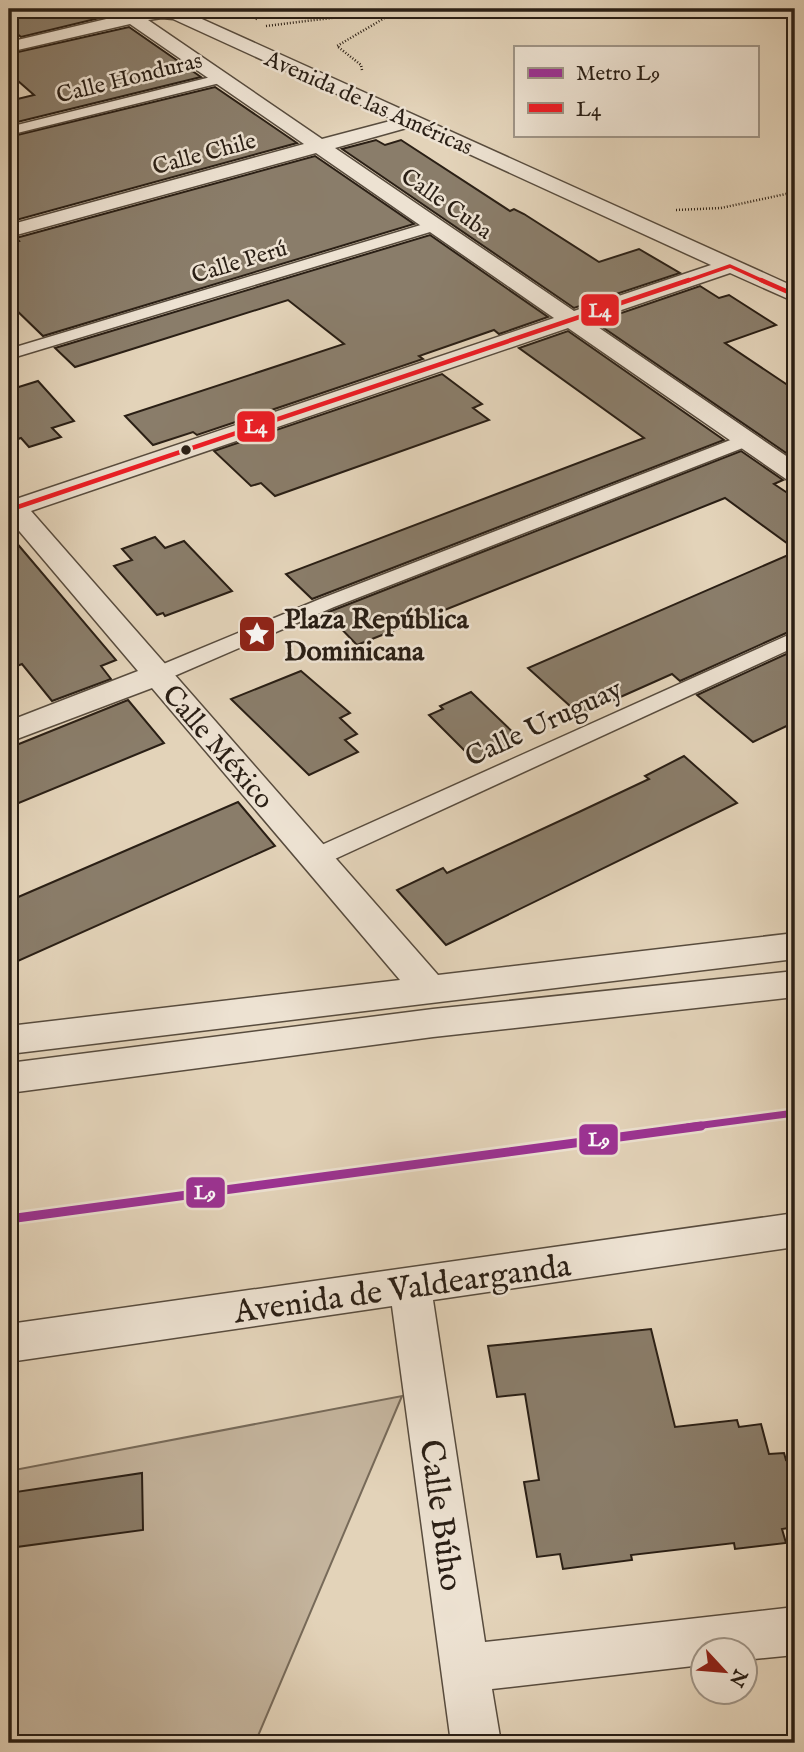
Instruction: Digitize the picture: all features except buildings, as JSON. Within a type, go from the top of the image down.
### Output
[{"type":"street","name":"Avenida de las Américas","points":[[9,47],[125,14],[169,13],[795,295]]},
{"type":"street","name":"Calle Cuba","points":[[125,14],[795,474]]},
{"type":"street","name":"Calle Honduras","points":[[9,131],[219,79]]},
{"type":"street","name":"Calle Chile","points":[[9,231],[412,121]]},
{"type":"street","name":"Calle Perú","points":[[9,354],[434,226]]},
{"type":"street","points":[[10,507],[730,265]]},
{"type":"street","points":[[9,732],[157,675],[327,603],[746,440]]},
{"type":"street","name":"Calle México","points":[[10,507],[429,989]]},
{"type":"street","name":"Calle Uruguay","points":[[316,858],[795,639]]},
{"type":"street","points":[[9,1040],[795,946]]},
{"type":"street","points":[[9,1078],[433,1023],[795,984]]},
{"type":"street","name":"Avenida de Valdearganda","points":[[9,1343],[795,1230]]},
{"type":"street","name":"Calle Búho","points":[[410,1286],[476,1743]]},
{"type":"street","points":[[465,1668],[795,1631]]},
{"type":"path","points":[[325,83],[363,70],[361,65],[337,46],[404,9]]},
{"type":"path","points":[[222,36],[287,23],[474,9]]},
{"type":"path","points":[[625,218],[648,209],[697,212],[795,192]]},
{"type":"shaded area","points":[[402,1396],[255,1743],[9,1743],[9,1471]]},
{"type":"metro line","name":"L9","points":[[9,1219],[795,1113]]},
{"type":"transit line","name":"L4","points":[[9,510],[730,266],[795,295]]},
{"type":"place","name":"Plaza República Dominicana","points":[[257,634]]}]
